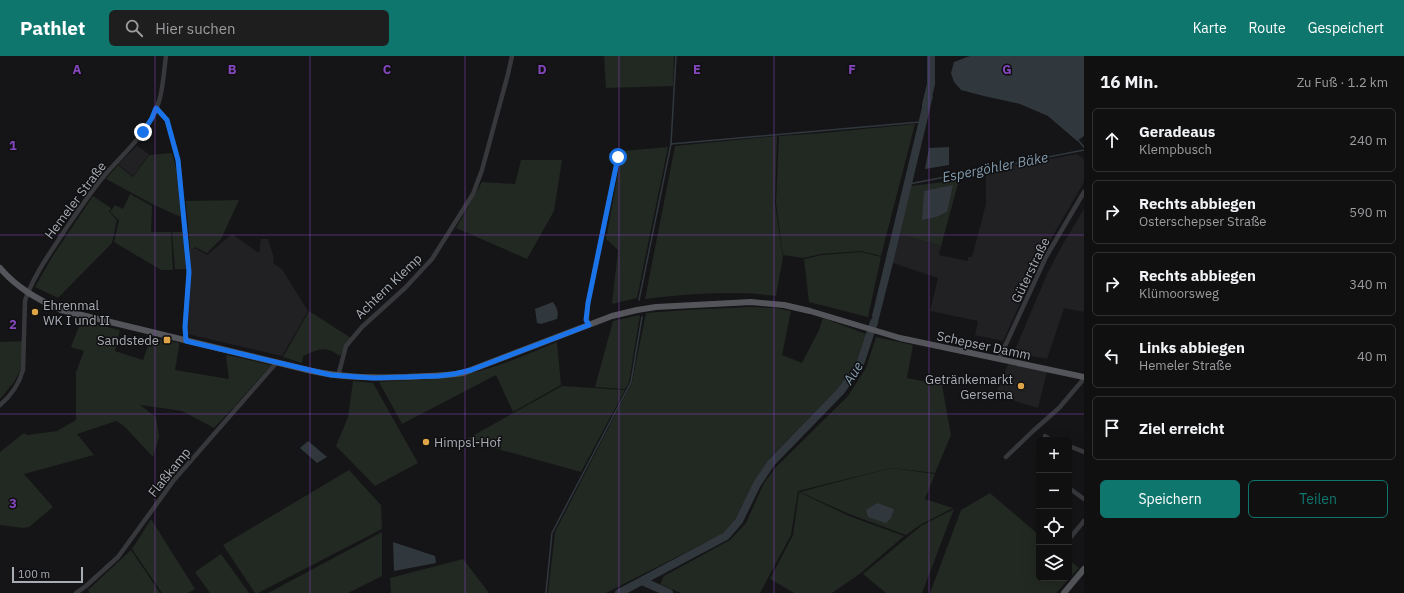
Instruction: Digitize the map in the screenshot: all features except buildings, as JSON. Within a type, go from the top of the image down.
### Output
[{"type":"main road","name":"Schepser Damm","points":[[0,268],[14,283],[28,293],[61,310],[338,376],[380,378],[438,376],[463,372],[612,316],[656,307],[750,302],[801,308],[881,333],[910,340],[1084,376]]},
{"type":"main road","points":[[1064,593],[1084,569]]},
{"type":"street","name":"Hemeler Straße","points":[[0,405],[14,390],[21,379],[23,370],[25,307],[28,293],[48,256],[78,211],[104,176],[134,144],[152,118],[161,94],[166,56]]},
{"type":"street","name":"Achtern Klemp","points":[[338,376],[346,346],[362,327],[405,288],[432,259],[473,194],[482,170],[512,56]]},
{"type":"street","points":[[156,108],[167,120],[178,160],[189,272],[185,327],[186,341]]},
{"type":"street","points":[[589,325],[586,320],[588,303],[618,157]]},
{"type":"street","name":"Güterstraße","points":[[999,359],[1046,257],[1084,192]]},
{"type":"street","name":"Flaßkamp","points":[[76,593],[118,557],[174,480],[277,362]]},
{"type":"street","points":[[1006,457],[1059,408],[1082,382],[1084,376]]},
{"type":"street","points":[[1072,447],[1084,452]]},
{"type":"street","points":[[1072,490],[1084,499]]},
{"type":"street","points":[[1072,536],[1084,521]]},
{"type":"shaded area","points":[[604,56],[674,56],[673,86],[606,88]]},
{"type":"shaded area","points":[[970,56],[1084,56],[1084,136],[1077,141],[1048,116],[1020,104],[961,90],[954,82],[951,73],[954,62]]},
{"type":"shaded area","points":[[925,95],[933,96],[877,326],[871,325],[873,320],[872,316]]},
{"type":"shaded area","points":[[915,124],[881,256],[861,251],[821,254],[803,258],[783,255],[776,203],[779,136]]},
{"type":"shaded area","points":[[777,136],[775,204],[783,257],[776,296],[744,293],[710,293],[645,299],[675,146]]},
{"type":"shaded area","points":[[137,146],[149,154],[133,176],[118,164]]},
{"type":"shaded area","points":[[668,147],[637,298],[612,304],[618,250],[606,239],[622,151]]},
{"type":"shaded area","points":[[949,147],[949,165],[925,169],[929,148]]},
{"type":"shaded area","points":[[172,153],[176,168],[181,217],[154,205],[106,179],[118,165],[133,177],[149,155]]},
{"type":"shaded area","points":[[1077,154],[1084,159],[1084,182],[1044,251],[1003,341],[975,335],[978,321],[930,311],[938,278],[893,263],[899,234],[941,246],[939,255],[968,261],[968,257],[972,257],[986,204],[986,171]]},
{"type":"shaded area","points":[[521,160],[562,160],[554,211],[527,259],[456,228],[482,182],[515,184]]},
{"type":"shaded area","points":[[959,180],[941,246],[899,234],[911,186]]},
{"type":"shaded area","points":[[953,185],[947,212],[936,217],[922,220],[924,191]]},
{"type":"shaded area","points":[[130,194],[152,206],[151,232],[171,232],[173,270],[161,270],[114,242],[119,220],[110,212],[115,205],[123,209]]},
{"type":"shaded area","points":[[93,196],[111,208],[109,212],[117,220],[112,243],[58,298],[35,287],[52,257]]},
{"type":"shaded area","points":[[239,200],[221,239],[207,253],[195,247],[190,251],[186,201]]},
{"type":"shaded area","points":[[1084,209],[1084,312],[1064,308],[1047,359],[1014,352],[1048,272]]},
{"type":"shaded area","points":[[172,232],[183,232],[186,269],[175,269]]},
{"type":"shaded area","points":[[232,234],[259,253],[261,239],[268,239],[274,258],[273,263],[282,269],[308,311],[282,356],[187,334],[190,290],[190,251],[195,248],[207,255]]},
{"type":"shaded area","points":[[861,252],[881,257],[868,317],[809,302],[804,259],[822,255]]},
{"type":"shaded area","points":[[553,302],[556,306],[558,314],[557,319],[541,324],[537,323],[535,309]]},
{"type":"shaded area","points":[[749,307],[776,308],[791,311],[782,355],[802,363],[819,330],[823,318],[866,334],[856,363],[838,389],[769,459],[754,482],[735,520],[724,533],[606,593],[548,593],[555,532],[632,382],[646,313]]},
{"type":"shaded area","points":[[309,311],[351,338],[340,356],[330,350],[322,349],[303,356],[302,363],[283,357]]},
{"type":"shaded area","points":[[640,315],[629,382],[625,389],[595,387],[613,321]]},
{"type":"shaded area","points":[[81,321],[120,330],[115,351],[143,360],[151,337],[179,343],[175,370],[229,379],[227,355],[271,365],[214,428],[182,411],[140,405],[156,417],[159,437],[153,457],[124,426],[116,421],[77,434],[94,455],[24,474],[53,507],[29,527],[23,528],[0,525],[0,452],[24,433],[27,435],[57,431],[76,420],[76,372],[84,351],[71,347]]},
{"type":"shaded area","points":[[876,337],[913,345],[907,378],[942,385],[951,435],[935,473],[891,468],[798,491],[791,535],[760,593],[681,593],[660,584],[664,576],[730,540],[746,523],[764,483],[776,467],[848,396],[866,368]]},
{"type":"shaded area","points":[[23,341],[21,369],[14,382],[0,399],[0,342]]},
{"type":"shaded area","points":[[557,342],[561,385],[513,412],[496,375],[402,424],[379,382],[437,378],[471,373],[503,363]]},
{"type":"shaded area","points":[[1009,362],[1047,372],[1038,408],[995,395]]},
{"type":"shaded area","points":[[353,381],[373,383],[418,463],[375,486],[336,446],[348,417]]},
{"type":"shaded area","points":[[562,386],[625,390],[581,472],[465,440]]},
{"type":"shaded area","points":[[308,441],[327,457],[317,463],[300,448]]},
{"type":"shaded area","points":[[891,468],[935,474],[925,499],[953,508],[920,525],[906,535],[849,514],[800,492]]},
{"type":"shaded area","points":[[349,470],[381,505],[382,529],[258,593],[255,593],[223,545]]},
{"type":"shaded area","points":[[799,492],[849,516],[904,536],[861,573],[832,593],[794,593],[770,579],[793,535]]},
{"type":"shaded area","points":[[990,493],[1036,532],[1036,581],[1067,581],[1056,593],[930,593],[961,510]]},
{"type":"shaded area","points":[[877,503],[894,509],[891,518],[886,523],[868,517],[866,510]]},
{"type":"shaded area","points":[[954,509],[922,593],[886,593],[863,574],[921,526]]},
{"type":"shaded area","points":[[151,519],[195,589],[188,593],[162,593],[132,549]]},
{"type":"shaded area","points":[[382,532],[382,576],[348,593],[268,593]]},
{"type":"shaded area","points":[[393,542],[435,556],[436,563],[394,571]]},
{"type":"shaded area","points":[[131,550],[160,593],[90,593],[88,590]]},
{"type":"shaded area","points":[[221,554],[249,593],[210,593],[195,572]]},
{"type":"shaded area","points":[[463,559],[489,593],[391,593],[390,578]]},
{"type":"shaded area","points":[[1072,562],[1079,568],[1072,576]]},
{"type":"waterway","points":[[676,56],[671,144],[920,122]]},
{"type":"waterway","name":"Aue","points":[[926,105],[931,84],[931,56]]},
{"type":"waterway","points":[[1077,139],[1084,147]]},
{"type":"waterway","points":[[639,300],[671,144]]},
{"type":"waterway","name":"Espergöhler Bäke","points":[[909,184],[1084,150]]},
{"type":"waterway","points":[[546,593],[552,533],[631,382],[642,317]]},
{"type":"waterway","name":"Aue","points":[[619,593],[726,536],[739,521],[757,484],[771,463],[841,391],[860,364],[874,322]]},
{"type":"waterway","points":[[642,581],[669,593]]},
{"type":"place","name":"Ehrenmal WK I und II","points":[[35,312]]},
{"type":"place","name":"Sandstede","points":[[167,340]]},
{"type":"place","name":"Getränkemarkt Gersema","points":[[1021,386]]},
{"type":"place","name":"Himpsl-Hof","points":[[426,442]]},
{"type":"route","points":[[143,132],[152,118],[156,108],[167,120],[178,160],[189,272],[185,327],[186,341],[325,374],[355,378],[438,376],[463,372],[478,368],[589,325],[586,320],[588,303],[618,157]]}]
